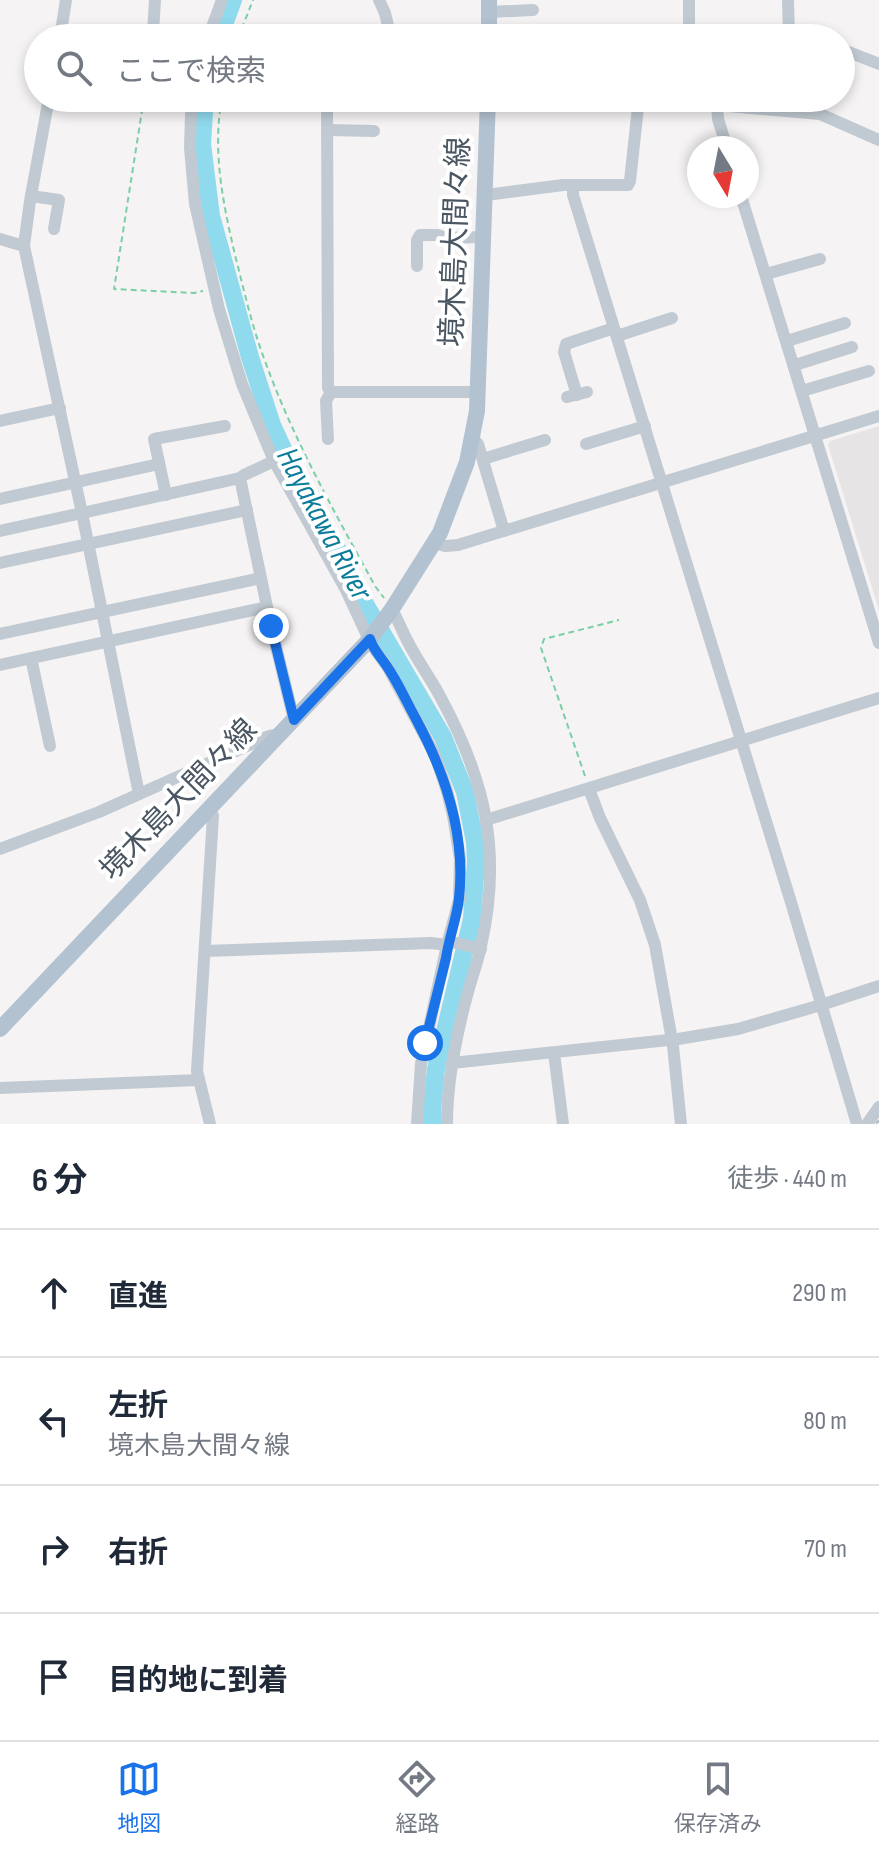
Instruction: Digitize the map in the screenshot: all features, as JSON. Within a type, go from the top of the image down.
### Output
[{"type":"main road","name":"境木島大間々線","points":[[0,1029],[371,637],[435,543],[467,462],[478,392],[488,112]]},
{"type":"street","points":[[62,24],[66,0]]},
{"type":"street","points":[[154,24],[155,0]]},
{"type":"street","points":[[213,24],[222,0]]},
{"type":"street","points":[[379,0],[388,24]]},
{"type":"street","points":[[689,0],[689,24]]},
{"type":"street","points":[[788,0],[792,24]]},
{"type":"street","points":[[489,6],[533,10]]},
{"type":"street","points":[[855,55],[879,64]]},
{"type":"street","points":[[46,112],[24,246],[76,481],[139,794]]},
{"type":"street","points":[[193,112],[190,148],[192,187],[213,288],[242,384],[274,461],[371,637],[372,646],[387,666],[435,755],[457,836],[461,872],[458,907],[421,1064],[417,1124]]},
{"type":"street","points":[[327,112],[328,388],[331,392]]},
{"type":"street","points":[[486,195],[573,185],[628,185],[637,112]]},
{"type":"street","points":[[718,112],[723,136]]},
{"type":"street","points":[[814,112],[879,140],[879,153]]},
{"type":"street","points":[[328,130],[374,131]]},
{"type":"street","points":[[573,185],[573,195],[857,1124]]},
{"type":"street","points":[[31,196],[59,200],[54,229]]},
{"type":"street","points":[[745,208],[879,643]]},
{"type":"street","points":[[417,266],[417,240],[420,235],[484,237]]},
{"type":"street","points":[[0,239],[24,246]]},
{"type":"street","points":[[766,274],[820,259]]},
{"type":"street","points":[[577,394],[564,352],[566,344],[672,318]]},
{"type":"street","points":[[787,341],[845,323]]},
{"type":"street","points":[[795,365],[852,347]]},
{"type":"street","points":[[802,391],[869,371]]},
{"type":"street","points":[[331,392],[478,392]]},
{"type":"street","points":[[328,439],[326,401],[331,392]]},
{"type":"street","points":[[0,421],[60,408]]},
{"type":"street","points":[[435,543],[458,545],[879,416]]},
{"type":"street","points":[[166,495],[154,439],[225,426]]},
{"type":"street","points":[[586,444],[645,426]]},
{"type":"street","points":[[472,438],[478,444],[504,531]]},
{"type":"street","points":[[483,459],[545,440]]},
{"type":"street","points":[[0,531],[240,478],[274,461]]},
{"type":"street","points":[[0,499],[159,464]]},
{"type":"street","points":[[240,478],[294,720]]},
{"type":"street","points":[[0,563],[247,510]]},
{"type":"street","points":[[0,634],[261,578]]},
{"type":"street","points":[[0,665],[267,607]]},
{"type":"street","points":[[389,608],[460,735],[486,820],[491,858],[490,904],[452,1063],[447,1124]]},
{"type":"street","points":[[31,658],[50,746]]},
{"type":"street","points":[[486,820],[879,698]]},
{"type":"street","points":[[0,849],[99,812],[269,736],[281,734]]},
{"type":"street","points":[[589,789],[640,900],[655,945],[672,1039],[681,1124]]},
{"type":"street","points":[[209,808],[213,816],[199,1080],[210,1124]]},
{"type":"street","points":[[205,951],[431,943],[479,949]]},
{"type":"street","points":[[452,1063],[738,1029],[879,986]]},
{"type":"street","points":[[554,1053],[563,1124]]},
{"type":"street","points":[[0,1088],[199,1080]]},
{"type":"street","points":[[867,1124],[879,1107]]},
{"type":"path","points":[[244,24],[253,0]]},
{"type":"path","points":[[142,112],[114,289],[194,293],[213,288]]},
{"type":"path","points":[[221,112],[217,145],[220,182],[248,307],[264,359],[316,476],[389,608]]},
{"type":"path","points":[[589,789],[541,643],[544,639],[619,620]]},
{"type":"shaded area","points":[[879,426],[879,610],[828,445],[830,441]]},
{"type":"waterway","name":"Hayakawa River","points":[[224,24],[233,0]]},
{"type":"waterway","name":"Hayakawa River","points":[[204,112],[202,144],[211,216],[272,425],[296,477],[331,536],[358,592],[443,737],[465,792],[475,842],[472,919],[436,1069],[432,1124]]},
{"type":"route","points":[[271,626],[294,720],[370,639],[426,737],[442,772],[457,836],[460,888],[457,914],[425,1043]]}]
